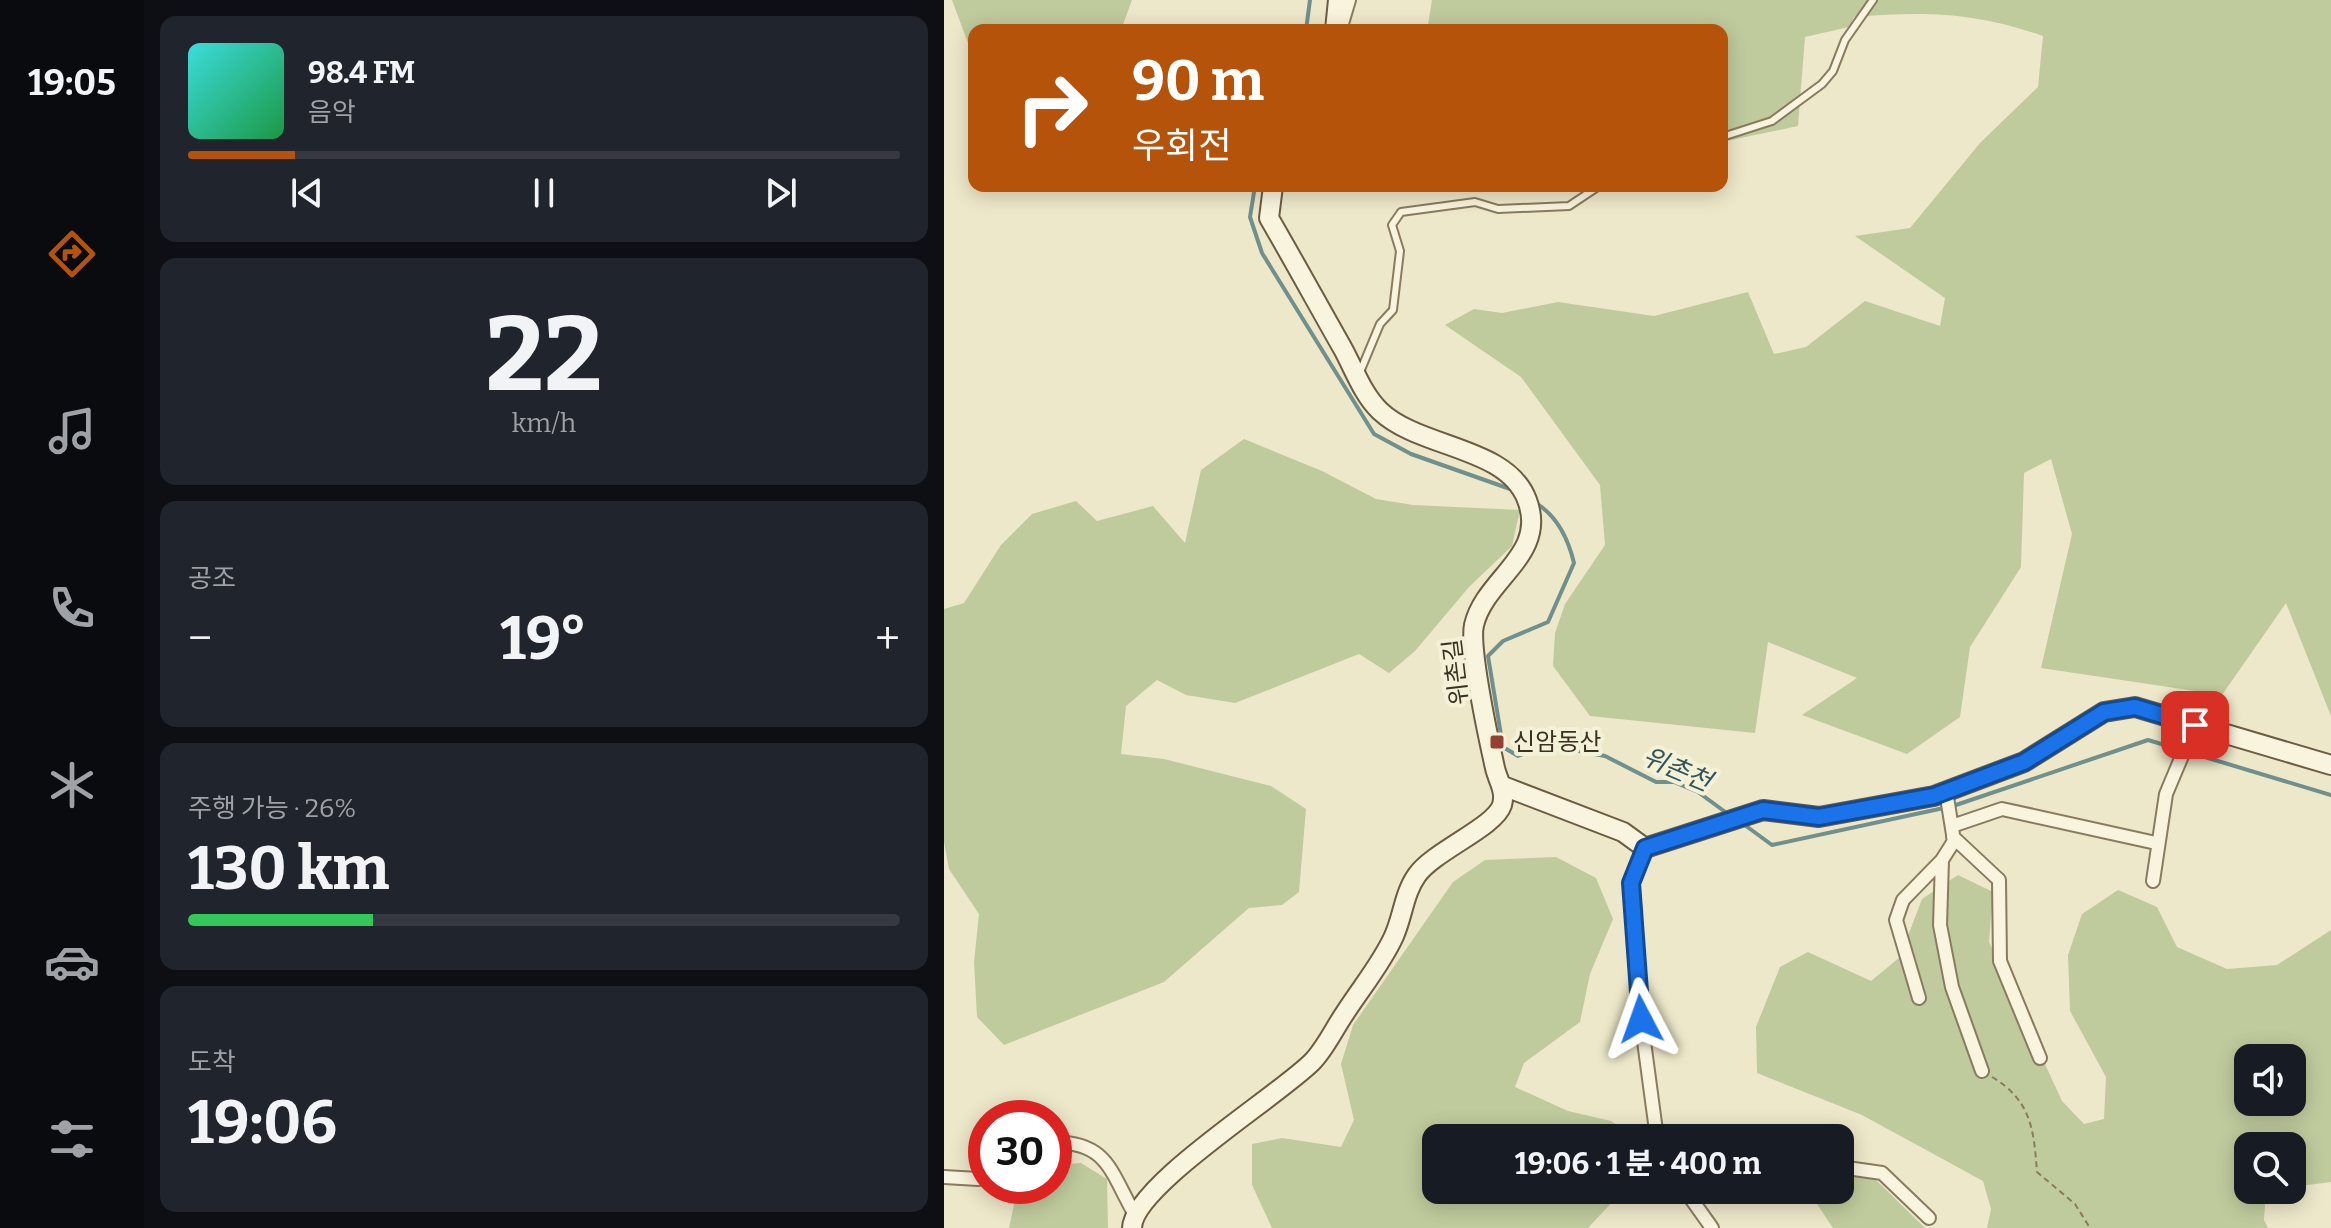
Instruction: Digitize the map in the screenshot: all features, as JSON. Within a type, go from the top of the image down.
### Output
[{"type":"street","points":[[1337,24],[1338,0]]},
{"type":"street","points":[[1339,24],[1349,0]]},
{"type":"street","name":"위촌길","points":[[1272,192],[1269,218],[1378,409],[1416,433],[1503,468],[1516,478],[1531,511],[1532,531],[1515,567],[1484,600],[1473,628],[1486,723],[1496,773],[1503,786]]},
{"type":"street","points":[[1645,848],[1763,810],[1819,817],[1947,794],[2024,762],[2104,712],[2135,707],[2331,765]]},
{"type":"street","points":[[2153,881],[2156,843],[2166,794],[2195,725]]},
{"type":"street","points":[[1072,1142],[1098,1151],[1133,1220],[1156,1187],[1313,1061],[1393,939],[1408,890],[1418,873],[1464,836],[1491,821],[1502,806],[1503,786],[1623,832],[1645,848]]},
{"type":"street","points":[[1947,794],[1952,826],[1942,860],[1940,925],[1952,987],[1982,1071]]},
{"type":"street","points":[[1952,826],[2002,809],[2156,843]]},
{"type":"street","points":[[1952,826],[1999,880],[2000,961],[2040,1058]]},
{"type":"street","points":[[1645,848],[1631,883],[1641,1019],[1655,1124]]},
{"type":"street","points":[[1919,998],[1896,920],[1903,900],[1942,860]]},
{"type":"street","points":[[1854,1169],[1882,1173],[1929,1218]]},
{"type":"street","points":[[944,1177],[968,1178]]},
{"type":"street","points":[[1694,1204],[1709,1227]]},
{"type":"lane","points":[[1728,135],[1772,121],[1822,84],[1833,71],[1845,40],[1873,0]]},
{"type":"lane","points":[[1358,376],[1380,324],[1393,310],[1400,251],[1392,225],[1401,212],[1475,202],[1498,209],[1569,206],[1590,192]]},
{"type":"path","points":[[1982,1071],[2012,1089],[2031,1116],[2037,1172],[2075,1204],[2090,1228]]},
{"type":"green space","points":[[952,0],[1132,0],[1123,24],[968,24],[968,43]]},
{"type":"green space","points":[[1432,0],[2331,0],[2331,716],[2286,603],[2222,695],[2041,668],[2072,534],[2051,459],[2024,473],[2021,567],[1970,647],[1960,717],[1907,754],[1802,715],[1857,678],[1768,642],[1755,733],[1590,716],[1553,666],[1555,633],[1565,604],[1605,545],[1600,485],[1521,377],[1445,325],[1474,309],[1502,313],[1558,302],[1654,316],[1748,292],[1774,354],[1806,347],[1865,301],[1940,326],[1945,298],[1855,236],[1910,228],[1980,143],[2038,87],[2043,36],[1994,22],[1950,15],[1854,17],[1849,27],[1805,37],[1798,126],[1728,141],[1728,24],[1428,24]]},
{"type":"green space","points":[[1244,439],[1322,471],[1376,499],[1413,505],[1520,510],[1512,546],[1469,587],[1415,651],[1389,673],[1359,654],[1235,703],[1186,695],[1157,680],[1126,706],[1121,754],[1164,759],[1271,786],[1306,809],[1299,892],[1282,905],[1249,908],[1164,982],[1004,1045],[977,1017],[974,962],[979,914],[949,869],[944,842],[944,609],[964,603],[1001,545],[1032,514],[1076,501],[1097,521],[1153,506],[1185,543],[1201,470]]},
{"type":"green space","points":[[1556,857],[1596,878],[1613,919],[1590,974],[1580,1022],[1524,1063],[1515,1087],[1568,1111],[1615,1124],[1422,1124],[1422,1204],[1610,1204],[1588,1228],[1272,1228],[1252,1185],[1252,1144],[1282,1138],[1341,1147],[1354,1120],[1341,1064],[1353,1025],[1453,882],[1485,860]]},
{"type":"green space","points":[[1958,875],[1993,892],[1989,942],[2062,1101],[2084,1124],[2104,1119],[2106,1077],[2070,1011],[2068,955],[2082,914],[2118,890],[2157,907],[2177,947],[2227,969],[2277,965],[2331,930],[2331,1182],[2306,1185],[2306,1132],[2234,1132],[2234,1204],[2265,1204],[2264,1220],[2268,1228],[1987,1228],[1991,1209],[1983,1181],[1862,1115],[1757,1073],[1756,1027],[1780,967],[1808,952],[1871,981],[1900,957],[1922,899]]},
{"type":"green space","points":[[1081,1163],[1107,1179],[1108,1228],[1009,1228],[1014,1204],[1072,1204],[1072,1164]]},
{"type":"green space","points":[[1854,1173],[1874,1178],[1925,1228],[1833,1228],[1817,1204],[1854,1204]]},
{"type":"waterway","name":"위촌천","points":[[1307,24],[1310,0]]},
{"type":"waterway","name":"위촌천","points":[[1254,192],[1250,217],[1262,253],[1374,434],[1411,454],[1513,490]]},
{"type":"waterway","name":"위촌천","points":[[1534,502],[1560,528],[1574,563],[1548,622],[1503,641],[1488,656],[1503,747],[1518,756],[1547,745],[1605,756],[1656,782],[1674,782],[1698,792],[1728,814]]},
{"type":"waterway","name":"위촌천","points":[[1742,823],[1772,845],[1953,806],[2148,740],[2331,795]]},
{"type":"place","name":"신암동산","points":[[1497,742]]},
{"type":"route","points":[[1641,1019],[1631,883],[1645,848],[1763,810],[1819,817],[1934,796],[2024,762],[2104,712],[2135,707],[2195,725]]}]
